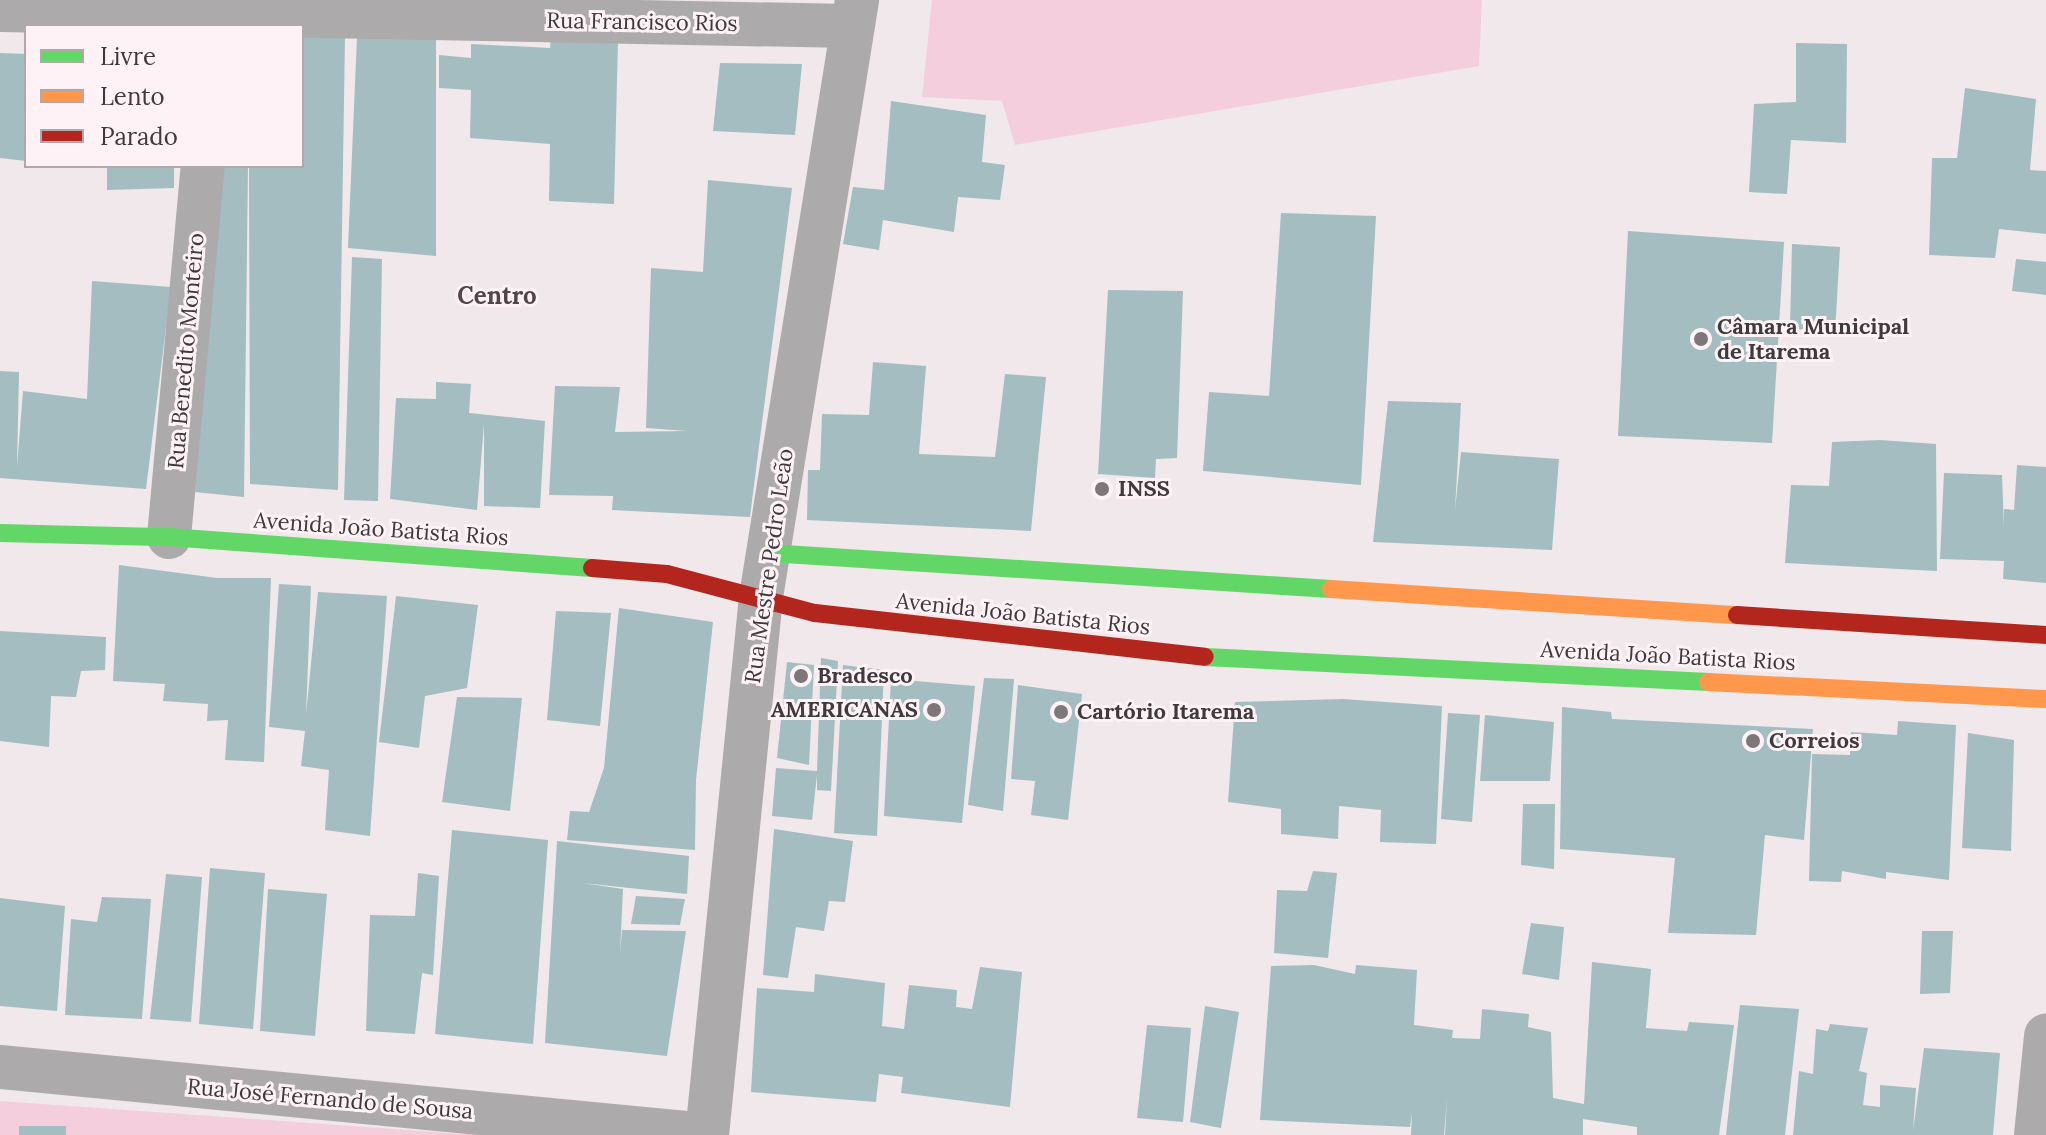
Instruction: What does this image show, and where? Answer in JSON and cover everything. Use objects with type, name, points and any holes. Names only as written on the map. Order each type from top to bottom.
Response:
[{"type":"street","name":"Rua Francisco Rios","points":[[0,10],[854,13]]},
{"type":"street","name":"Rua Mestre Pedro Leão","points":[[707,1135],[761,597],[854,13]]},
{"type":"street","name":"Rua Benedito Monteiro","points":[[169,537],[203,168]]},
{"type":"street","name":"Avenida João Batista Rios","points":[[0,533],[169,537],[667,574],[829,615],[1188,656],[2046,699]]},
{"type":"street","name":"Avenida João Batista Rios","points":[[769,553],[2046,635]]},
{"type":"street","points":[[2036,1135],[2046,1036]]},
{"type":"street","name":"Rua José Fernando de Sousa","points":[[0,1067],[707,1135]]},
{"type":"shaded area","points":[[932,0],[1482,0],[1479,66],[1015,145],[1002,101],[922,97]]},
{"type":"shaded area","points":[[0,1101],[478,1135],[0,1135]]},
{"type":"building","points":[[304,32],[345,35],[338,490],[250,484],[249,168],[304,168]]},
{"type":"building","points":[[357,37],[436,37],[436,256],[348,248]]},
{"type":"building","points":[[551,37],[618,39],[614,204],[549,201],[550,144],[470,138],[471,90],[439,88],[439,55],[471,58],[471,44],[550,48]]},
{"type":"building","points":[[1796,43],[1847,44],[1846,143],[1791,140],[1787,194],[1749,192],[1754,104],[1796,102]]},
{"type":"building","points":[[0,53],[24,54],[24,161],[0,158]]},
{"type":"building","points":[[720,63],[802,64],[795,135],[713,131]]},
{"type":"building","points":[[1965,88],[2036,99],[2030,170],[2046,171],[2046,234],[1999,229],[1995,258],[1929,255],[1932,158],[1957,158]]},
{"type":"building","points":[[891,101],[986,115],[982,162],[1005,165],[1000,200],[958,197],[954,232],[883,220],[879,250],[843,244],[853,187],[884,190]]},
{"type":"building","points":[[107,168],[174,168],[174,188],[107,190]]},
{"type":"building","points":[[222,168],[248,168],[244,497],[195,492]]},
{"type":"building","points":[[708,180],[792,188],[750,517],[612,510],[613,496],[549,495],[555,386],[620,387],[615,432],[687,431],[646,428],[651,268],[703,272]]},
{"type":"building","points":[[1281,213],[1376,216],[1361,485],[1203,471],[1209,392],[1269,396]]},
{"type":"building","name":"Câmara Municipal de Itarema","points":[[1628,231],[1784,242],[1772,443],[1618,436]]},
{"type":"building","points":[[1792,244],[1840,247],[1835,332],[1790,329]]},
{"type":"building","points":[[352,257],[382,259],[378,501],[344,500]]},
{"type":"building","points":[[2016,259],[2046,262],[2046,295],[2012,291]]},
{"type":"building","points":[[92,281],[171,287],[146,489],[0,478],[0,371],[19,372],[17,467],[23,391],[87,399]]},
{"type":"building","points":[[1108,290],[1183,291],[1177,458],[1156,459],[1155,478],[1098,474]]},
{"type":"building","points":[[873,362],[926,366],[919,454],[995,457],[1005,374],[1046,377],[1031,531],[807,520],[808,470],[820,470],[822,414],[869,415]]},
{"type":"building","points":[[436,382],[471,384],[469,413],[545,421],[540,508],[484,506],[484,424],[477,510],[390,499],[396,398],[436,399]]},
{"type":"building","points":[[1388,401],[1461,403],[1455,510],[1461,452],[1559,459],[1552,550],[1373,542]]},
{"type":"building","points":[[1880,440],[1936,444],[1937,571],[1785,563],[1791,485],[1829,486],[1832,442]]},
{"type":"building","points":[[2017,465],[2046,467],[2046,583],[2003,579],[2004,561],[1940,559],[1944,473],[2002,475],[2004,528],[2004,509],[2014,510]]},
{"type":"building","points":[[119,565],[217,578],[271,578],[264,762],[225,760],[228,720],[207,721],[208,704],[163,701],[165,684],[113,681]]},
{"type":"building","points":[[279,584],[311,586],[306,715],[318,592],[387,596],[370,836],[325,830],[329,770],[301,766],[305,731],[269,727]]},
{"type":"building","points":[[396,596],[478,605],[467,688],[425,696],[419,748],[379,742]]},
{"type":"building","points":[[619,608],[713,622],[696,780],[695,850],[567,840],[570,811],[589,812],[604,768]]},
{"type":"building","points":[[556,611],[611,613],[600,726],[547,720]]},
{"type":"building","points":[[0,631],[106,637],[105,670],[81,671],[76,697],[51,696],[49,747],[0,741]]},
{"type":"building","points":[[821,658],[838,661],[831,791],[817,790],[817,775],[812,820],[772,816],[776,768],[817,771]]},
{"type":"building","points":[[787,662],[814,665],[809,765],[777,758]]},
{"type":"building","points":[[843,665],[884,670],[877,836],[834,833]]},
{"type":"building","points":[[984,678],[1014,679],[1003,811],[968,805]]},
{"type":"building","points":[[891,679],[975,686],[962,823],[884,816]]},
{"type":"building","points":[[1018,685],[1082,694],[1068,820],[1031,815],[1035,781],[1011,779]]},
{"type":"building","points":[[457,697],[522,698],[510,811],[442,802]]},
{"type":"building","points":[[1343,699],[1442,706],[1436,844],[1380,842],[1381,810],[1339,806],[1338,839],[1281,834],[1281,809],[1228,802],[1235,702]]},
{"type":"building","points":[[1562,707],[1611,712],[1612,719],[1813,729],[1804,840],[1765,835],[1756,935],[1668,933],[1675,858],[1560,849]]},
{"type":"building","points":[[1448,713],[1480,715],[1472,822],[1441,819]]},
{"type":"building","points":[[1485,715],[1554,722],[1550,781],[1480,781]]},
{"type":"building","points":[[1898,721],[1956,725],[1949,880],[1886,872],[1886,879],[1842,871],[1841,882],[1809,881],[1812,754],[1850,755],[1851,732],[1897,735]]},
{"type":"building","points":[[1968,733],[2014,740],[2011,851],[1962,848]]},
{"type":"building","points":[[1523,804],[1555,804],[1554,869],[1521,865]]},
{"type":"building","points":[[774,829],[853,841],[845,902],[829,901],[824,931],[796,927],[788,978],[763,975]]},
{"type":"building","points":[[452,830],[548,840],[533,1044],[435,1034]]},
{"type":"building","points":[[557,841],[689,856],[687,894],[582,883],[623,889],[620,954],[622,930],[686,931],[667,1056],[545,1043]]},
{"type":"building","points":[[210,868],[265,873],[253,1029],[199,1024]]},
{"type":"building","points":[[1313,871],[1337,873],[1328,958],[1274,953],[1277,890],[1307,891]]},
{"type":"building","points":[[418,873],[439,876],[433,975],[422,973],[415,1034],[366,1031],[370,915],[415,916]]},
{"type":"building","points":[[166,874],[202,877],[191,1022],[150,1019]]},
{"type":"building","points":[[268,889],[327,894],[315,1036],[260,1031]]},
{"type":"building","points":[[636,896],[685,899],[680,925],[631,924]]},
{"type":"building","points":[[102,897],[151,899],[142,1019],[65,1015],[71,919],[97,922]]},
{"type":"building","points":[[0,898],[65,906],[57,1011],[0,1006]]},
{"type":"building","points":[[1531,923],[1564,927],[1559,980],[1522,974]]},
{"type":"building","points":[[1922,931],[1953,931],[1950,993],[1920,994]]},
{"type":"building","points":[[1592,962],[1651,969],[1646,1028],[1687,1031],[1689,1022],[1734,1025],[1719,1135],[1637,1135],[1637,1127],[1583,1119],[1583,1135],[1445,1135],[1447,1098],[1444,1135],[1411,1135],[1412,1113],[1410,1127],[1260,1120],[1271,966],[1314,965],[1355,974],[1356,965],[1417,970],[1414,1025],[1453,1030],[1452,1038],[1480,1039],[1482,1009],[1529,1014],[1528,1027],[1551,1032],[1553,1098],[1584,1104]]},
{"type":"building","points":[[980,967],[1022,972],[1010,1107],[901,1093],[903,1077],[879,1074],[876,1102],[751,1092],[757,988],[814,992],[815,974],[885,983],[882,1026],[904,1029],[909,985],[957,990],[956,1007],[972,1009]]},
{"type":"building","points":[[1740,1005],[1799,1009],[1785,1135],[1726,1135]]},
{"type":"building","points":[[1205,1006],[1239,1012],[1221,1128],[1190,1122]]},
{"type":"building","points":[[1830,1024],[1868,1028],[1859,1071],[1867,1073],[1863,1105],[1880,1107],[1880,1085],[1916,1088],[1913,1131],[1924,1048],[2000,1053],[1993,1135],[1793,1135],[1799,1071],[1813,1074],[1816,1029],[1828,1031]]},
{"type":"building","points":[[1147,1025],[1191,1028],[1183,1122],[1137,1118]]},
{"type":"building","points":[[19,1126],[66,1126],[66,1135],[19,1135]]},
{"type":"traffic: fast","points":[[0,533],[169,537],[592,568]]},
{"type":"traffic: fast","points":[[769,553],[1331,589]]},
{"type":"traffic: fast","points":[[1205,657],[1708,682]]},
{"type":"traffic: slow","points":[[1331,589],[1737,615]]},
{"type":"traffic: slow","points":[[1708,682],[2046,699]]},
{"type":"traffic: jam","points":[[592,568],[667,574],[815,613],[1205,657]]},
{"type":"traffic: jam","points":[[1737,615],[2046,635]]},
{"type":"place","name":"Câmara Municipal de Itarema","points":[[1701,339]]},
{"type":"place","name":"INSS","points":[[1102,489]]},
{"type":"place","name":"Bradesco","points":[[801,676]]},
{"type":"place","name":"AMERICANAS","points":[[934,710]]},
{"type":"place","name":"Cartório Itarema","points":[[1061,712]]},
{"type":"place","name":"Correios","points":[[1753,741]]},
{"type":"district","name":"Centro","points":[[497,296]]}]
